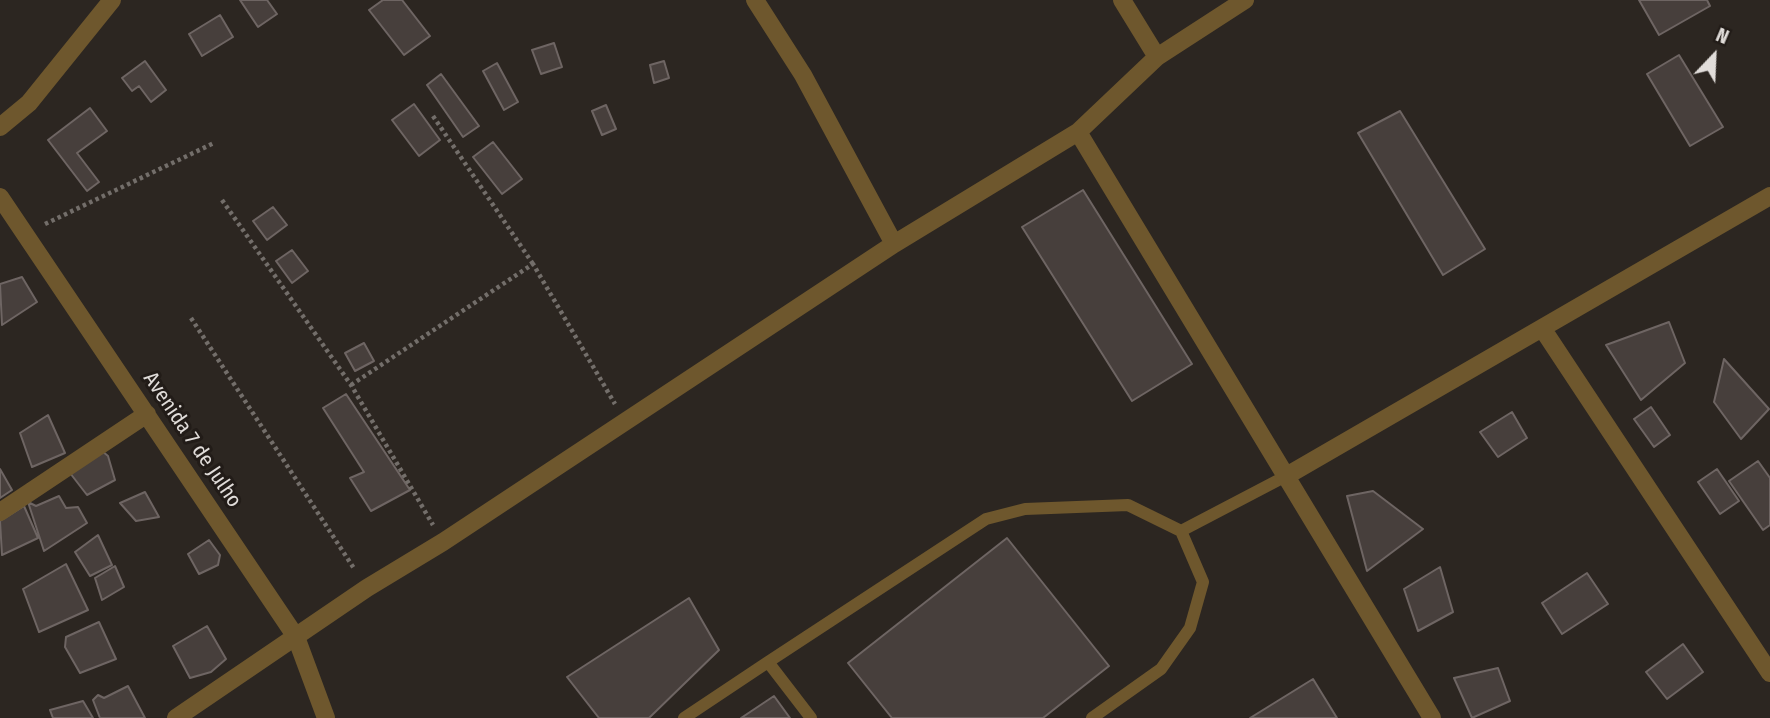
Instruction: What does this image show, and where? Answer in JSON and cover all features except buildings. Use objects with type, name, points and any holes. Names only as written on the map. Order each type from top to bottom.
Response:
[{"type":"street","points":[[0,127],[29,103],[112,0]]},
{"type":"street","points":[[755,0],[803,75],[894,244]]},
{"type":"street","points":[[1122,0],[1157,57]]},
{"type":"street","points":[[176,718],[367,588],[443,542],[894,244],[1078,132],[1157,57],[1245,0]]},
{"type":"street","points":[[1078,132],[1288,475],[1432,718]]},
{"type":"street","points":[[1288,475],[1770,196]]},
{"type":"street","name":"Avenida 7 de Julho","points":[[0,197],[296,637],[326,718]]},
{"type":"street","points":[[1542,328],[1770,673]]},
{"type":"street","points":[[0,512],[147,414]]},
{"type":"lane","points":[[1181,531],[1288,475]]},
{"type":"lane","points":[[684,718],[986,519],[1025,509],[1128,505],[1181,531],[1203,582],[1190,628],[1161,669],[1092,718]]},
{"type":"lane","points":[[768,662],[811,718]]},
{"type":"path","points":[[433,116],[533,264],[626,422]]},
{"type":"path","points":[[24,234],[214,143]]},
{"type":"path","points":[[222,200],[351,385],[443,542]]},
{"type":"path","points":[[351,385],[533,264]]},
{"type":"path","points":[[191,318],[367,588]]}]
